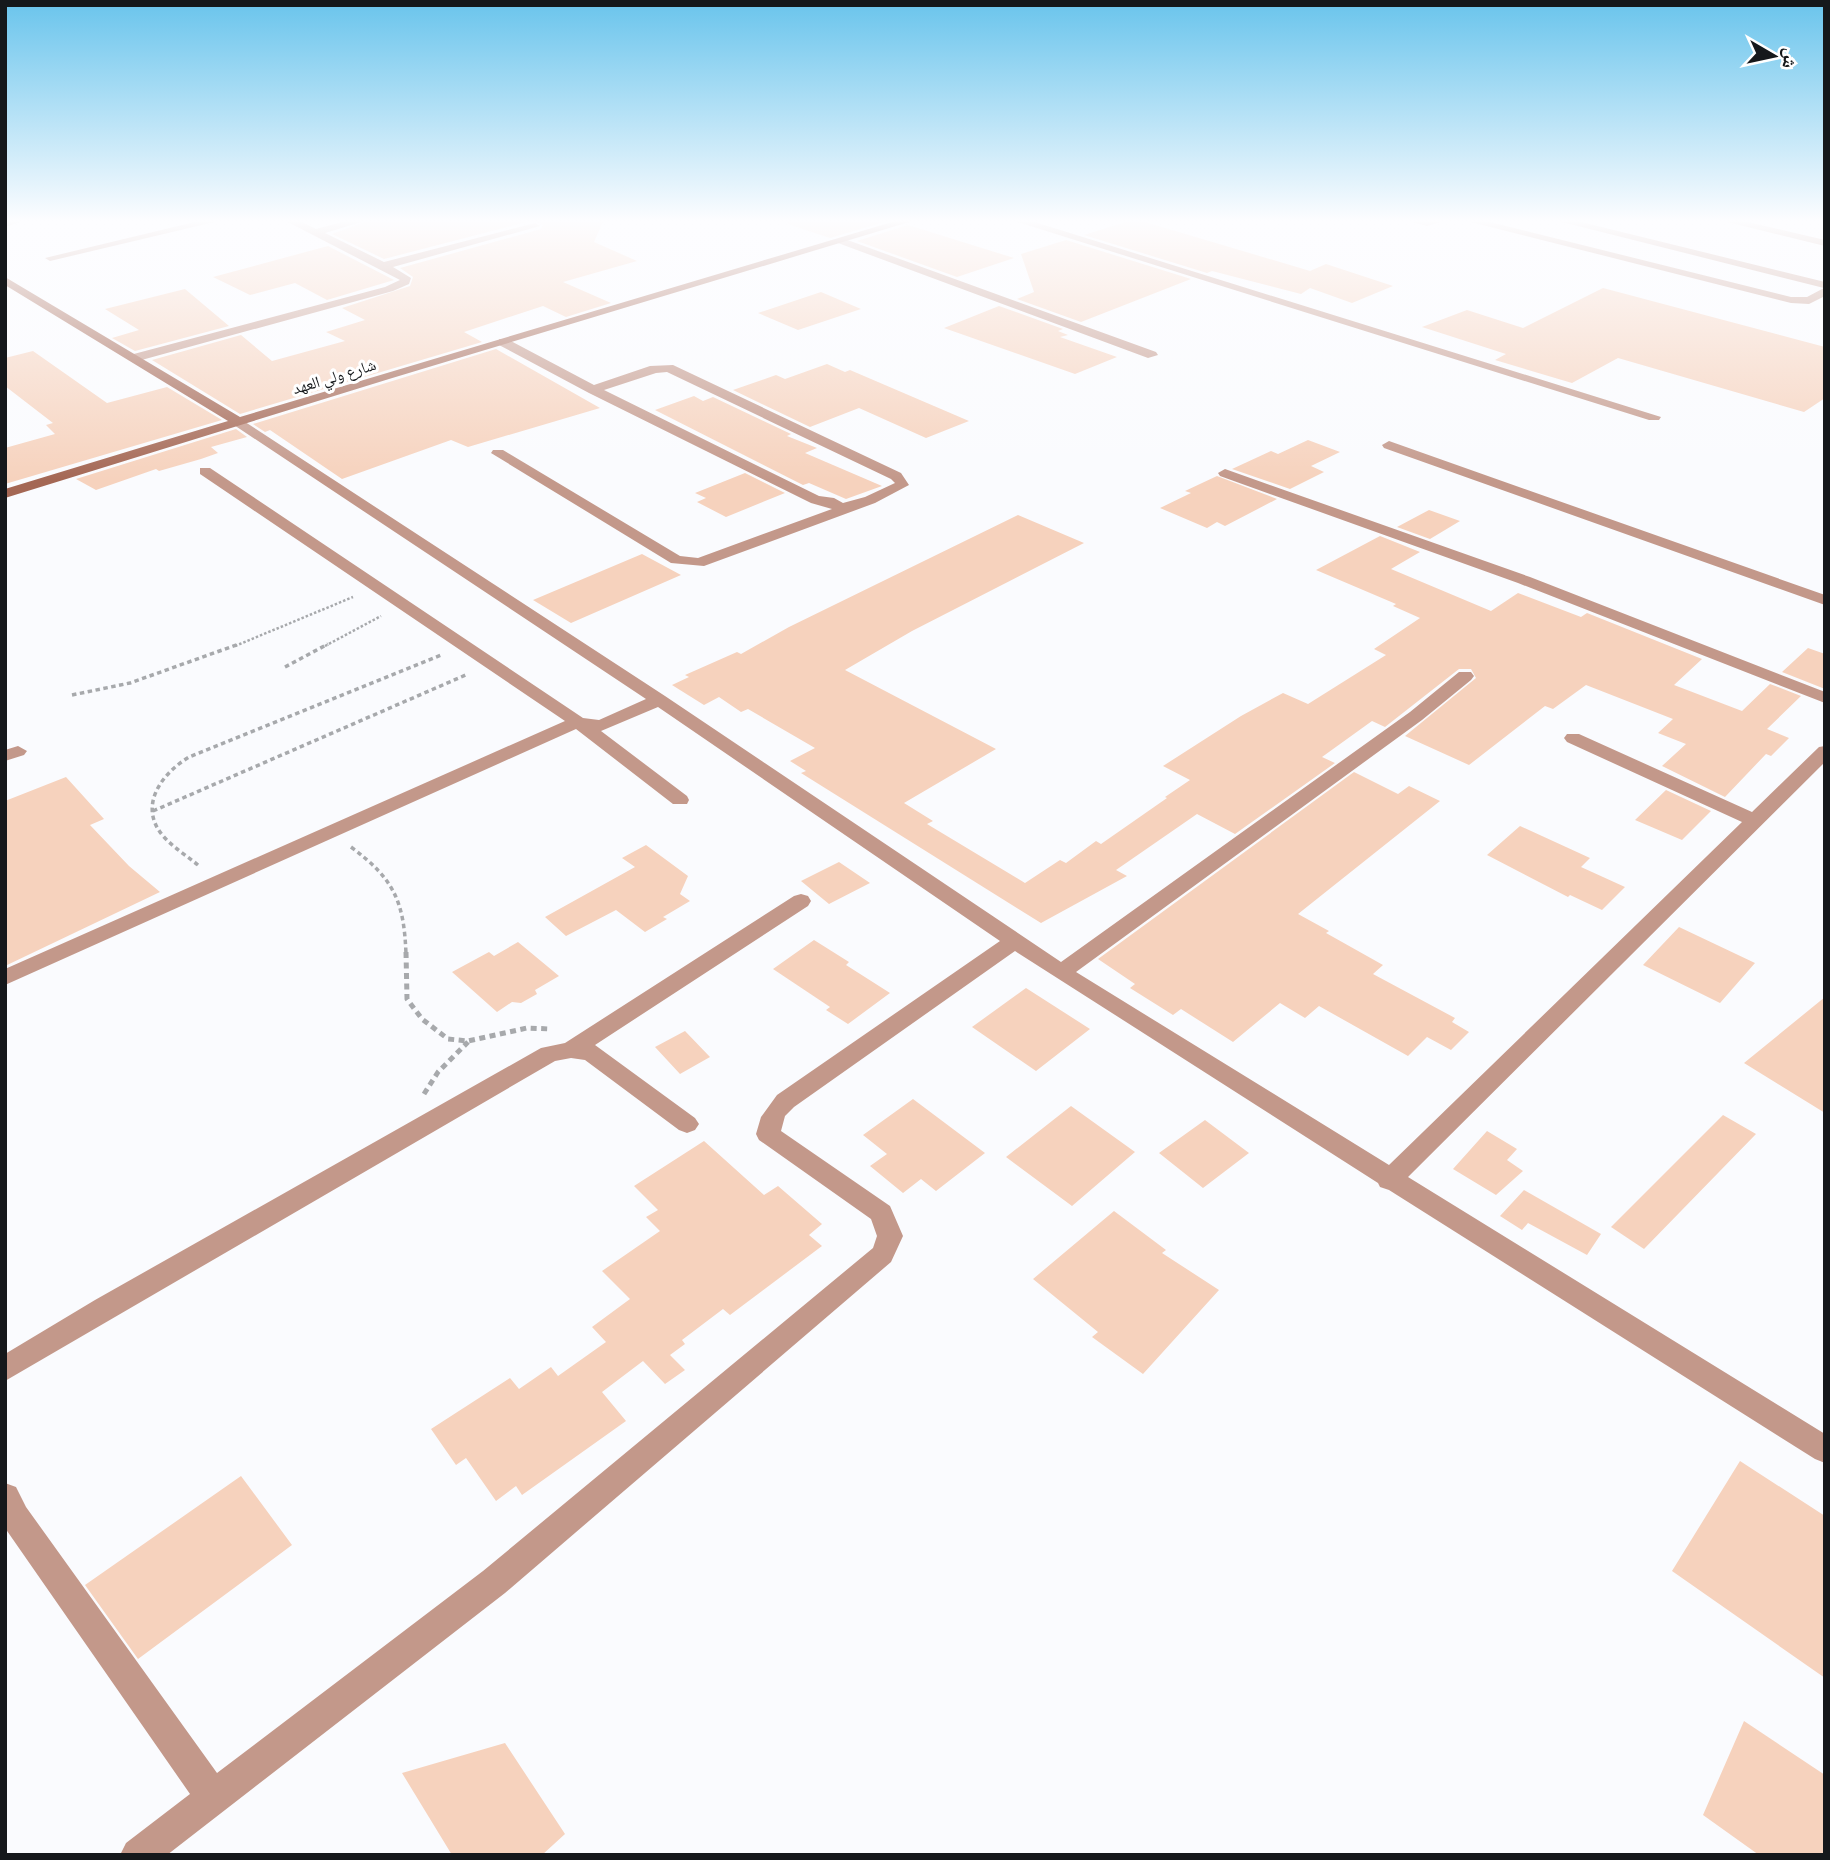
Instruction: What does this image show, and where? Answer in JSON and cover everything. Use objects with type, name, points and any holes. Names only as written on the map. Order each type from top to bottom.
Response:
[{"type":"main road","points":[[47,306],[239,422]]},
{"type":"main road","name":"شارع ولي العهد","points":[[5,494],[626,306]]},
{"type":"street","points":[[134,358],[329,306]]},
{"type":"street","points":[[1017,306],[1152,355]]},
{"type":"street","points":[[1294,306],[1654,417]]},
{"type":"street","points":[[503,342],[593,390],[816,500],[829,501],[841,508],[870,500]]},
{"type":"street","points":[[498,453],[663,553],[688,563],[713,559],[870,500],[902,485],[896,476],[668,368],[654,369],[593,390]]},
{"type":"street","points":[[239,422],[1061,972],[1389,1180],[1825,1450]]},
{"type":"street","points":[[1389,445],[1825,600]]},
{"type":"street","points":[[205,471],[578,722],[680,800]]},
{"type":"street","points":[[1225,473],[1524,580],[1825,698]]},
{"type":"street","points":[[1061,972],[1416,716],[1465,676]]},
{"type":"street","points":[[5,978],[578,722],[601,726],[659,701]]},
{"type":"street","points":[[1573,738],[1754,820]]},
{"type":"street","points":[[1389,1180],[1825,751]]},
{"type":"street","points":[[5,1369],[104,1308],[549,1054],[579,1044],[802,901]]},
{"type":"street","points":[[138,1855],[494,1582],[882,1255],[890,1236],[881,1213],[768,1134],[771,1114],[783,1101],[807,1088],[1015,941]]},
{"type":"street","points":[[579,1044],[687,1124]]},
{"type":"street","points":[[8,1512],[213,1797]]},
{"type":"path","points":[[72,695],[106,691],[288,628],[376,586]]},
{"type":"path","points":[[285,667],[403,605]]},
{"type":"path","points":[[218,882],[162,834],[153,811],[152,798],[167,771],[189,757],[465,646]]},
{"type":"path","points":[[153,811],[492,664]]},
{"type":"path","points":[[331,832],[374,865],[396,891],[405,922],[407,999],[422,1019],[448,1039],[468,1041],[541,1027],[579,1044]]},
{"type":"path","points":[[422,1127],[422,1098],[426,1090],[438,1072],[468,1041]]},
{"type":"building","points":[[118,306],[205,306],[229,326],[135,351],[112,338],[139,330],[105,309]]},
{"type":"building","points":[[349,306],[602,306],[566,317],[543,306],[464,332],[482,342],[240,414],[152,360],[241,335],[272,361],[345,341],[326,332],[365,320],[342,308]]},
{"type":"building","points":[[780,306],[853,306],[861,309],[798,330],[758,313]]},
{"type":"building","points":[[999,306],[1063,329],[1058,331],[1068,335],[1060,337],[1117,357],[1075,374],[944,328]]},
{"type":"building","points":[[1036,306],[1122,306],[1081,322]]},
{"type":"building","points":[[1567,306],[1670,306],[1825,347],[1825,398],[1804,412],[1618,358],[1572,383],[1495,360],[1506,354],[1422,327],[1467,310],[1523,328]]},
{"type":"building","points":[[496,349],[600,408],[468,447],[451,440],[342,479],[270,430],[265,432],[253,424]]},
{"type":"building","points":[[33,351],[107,403],[167,387],[222,420],[5,484],[5,448],[55,434],[46,425],[53,423],[5,386],[5,358]]},
{"type":"building","points":[[827,364],[845,372],[850,370],[969,421],[926,438],[859,408],[810,427],[733,390],[776,375],[785,379]]},
{"type":"building","points":[[694,396],[703,401],[713,397],[791,434],[787,436],[817,448],[805,453],[882,486],[846,499],[809,483],[803,485],[655,410]]},
{"type":"building","points":[[236,429],[247,437],[211,447],[218,453],[201,459],[159,471],[156,469],[96,490],[76,479]]},
{"type":"building","points":[[1308,440],[1340,452],[1311,466],[1324,472],[1290,489],[1232,469],[1271,451],[1278,454]]},
{"type":"building","points":[[745,473],[785,493],[726,517],[697,502],[706,498],[695,493]]},
{"type":"building","points":[[1217,476],[1277,499],[1225,526],[1217,522],[1207,528],[1160,508],[1191,493],[1185,491]]},
{"type":"building","points":[[1429,510],[1460,521],[1430,539],[1397,527]]},
{"type":"building","points":[[1018,515],[1084,543],[912,631],[845,670],[996,749],[904,803],[933,821],[927,824],[1025,883],[1060,860],[1066,863],[1096,841],[1101,844],[1167,798],[1165,797],[1190,780],[1163,766],[1241,716],[1283,693],[1308,704],[1386,655],[1374,649],[1420,618],[1393,606],[1396,604],[1316,570],[1380,536],[1420,552],[1391,569],[1491,611],[1518,593],[1581,617],[1587,613],[1702,659],[1674,685],[1742,711],[1770,684],[1801,696],[1767,729],[1789,738],[1771,756],[1766,754],[1725,797],[1662,766],[1686,744],[1658,733],[1673,719],[1586,685],[1553,709],[1545,706],[1469,765],[1405,736],[1476,678],[1471,669],[1459,669],[1385,727],[1372,721],[1322,757],[1335,763],[1235,834],[1197,814],[1116,870],[1127,876],[1041,923],[801,773],[806,771],[790,761],[815,748],[748,709],[741,712],[719,697],[704,705],[672,685],[689,677],[685,675],[737,652],[741,654],[789,627]]},
{"type":"building","points":[[642,554],[681,575],[571,623],[533,600]]},
{"type":"building","points":[[1808,648],[1825,654],[1825,689],[1782,672]]},
{"type":"building","points":[[1354,772],[1398,794],[1409,786],[1440,801],[1298,914],[1383,965],[1373,974],[1455,1018],[1452,1022],[1469,1032],[1451,1050],[1427,1037],[1408,1056],[1319,1006],[1305,1018],[1280,1003],[1233,1042],[1181,1009],[1173,1015],[1130,988],[1135,984],[1098,959]]},
{"type":"building","points":[[66,777],[104,819],[90,825],[129,866],[160,892],[5,966],[5,801]]},
{"type":"building","points":[[1666,790],[1711,811],[1682,840],[1635,820]]},
{"type":"building","points":[[1520,826],[1590,858],[1581,867],[1625,887],[1602,910],[1570,895],[1568,897],[1487,855]]},
{"type":"building","points":[[646,845],[688,876],[680,894],[690,901],[663,917],[667,919],[645,932],[616,910],[566,936],[545,917],[635,867],[622,858]]},
{"type":"building","points":[[839,862],[870,883],[829,904],[801,881]]},
{"type":"building","points":[[1679,927],[1755,963],[1720,1003],[1643,965]]},
{"type":"building","points":[[814,940],[849,962],[846,965],[890,993],[848,1024],[826,1010],[830,1007],[773,969]]},
{"type":"building","points":[[518,942],[559,976],[535,990],[537,994],[521,1003],[512,1002],[497,1012],[452,972],[489,952],[494,956]]},
{"type":"building","points":[[1026,988],[1090,1029],[1036,1071],[972,1027]]},
{"type":"building","points":[[1825,997],[1825,1113],[1744,1063]]},
{"type":"building","points":[[685,1031],[710,1057],[680,1074],[655,1047]]},
{"type":"building","points":[[913,1099],[985,1153],[936,1191],[921,1179],[903,1193],[870,1166],[887,1154],[863,1135]]},
{"type":"building","points":[[1071,1106],[1135,1152],[1072,1206],[1006,1157]]},
{"type":"building","points":[[1723,1115],[1756,1134],[1644,1249],[1611,1227]]},
{"type":"building","points":[[1205,1120],[1249,1153],[1203,1188],[1159,1153]]},
{"type":"building","points":[[1487,1131],[1517,1149],[1507,1160],[1523,1171],[1496,1195],[1453,1169]]},
{"type":"building","points":[[704,1141],[764,1195],[778,1186],[822,1224],[809,1235],[822,1246],[730,1315],[723,1309],[682,1340],[685,1344],[670,1355],[685,1370],[665,1384],[643,1361],[602,1392],[626,1421],[522,1495],[516,1486],[496,1501],[466,1458],[456,1465],[431,1429],[510,1378],[519,1389],[551,1367],[558,1376],[606,1342],[592,1327],[630,1299],[602,1271],[660,1231],[646,1217],[658,1210],[634,1186]]},
{"type":"building","points":[[1524,1190],[1601,1234],[1587,1255],[1528,1223],[1522,1230],[1500,1216]]},
{"type":"building","points":[[1114,1211],[1166,1250],[1162,1253],[1219,1290],[1143,1374],[1092,1337],[1098,1332],[1033,1279]]},
{"type":"building","points":[[1740,1461],[1825,1516],[1825,1678],[1672,1571]]},
{"type":"building","points":[[241,1476],[292,1545],[138,1659],[85,1585]]},
{"type":"building","points":[[1744,1721],[1825,1775],[1825,1855],[1759,1855],[1703,1815]]},
{"type":"building","points":[[505,1743],[565,1834],[542,1855],[452,1855],[402,1773]]}]
